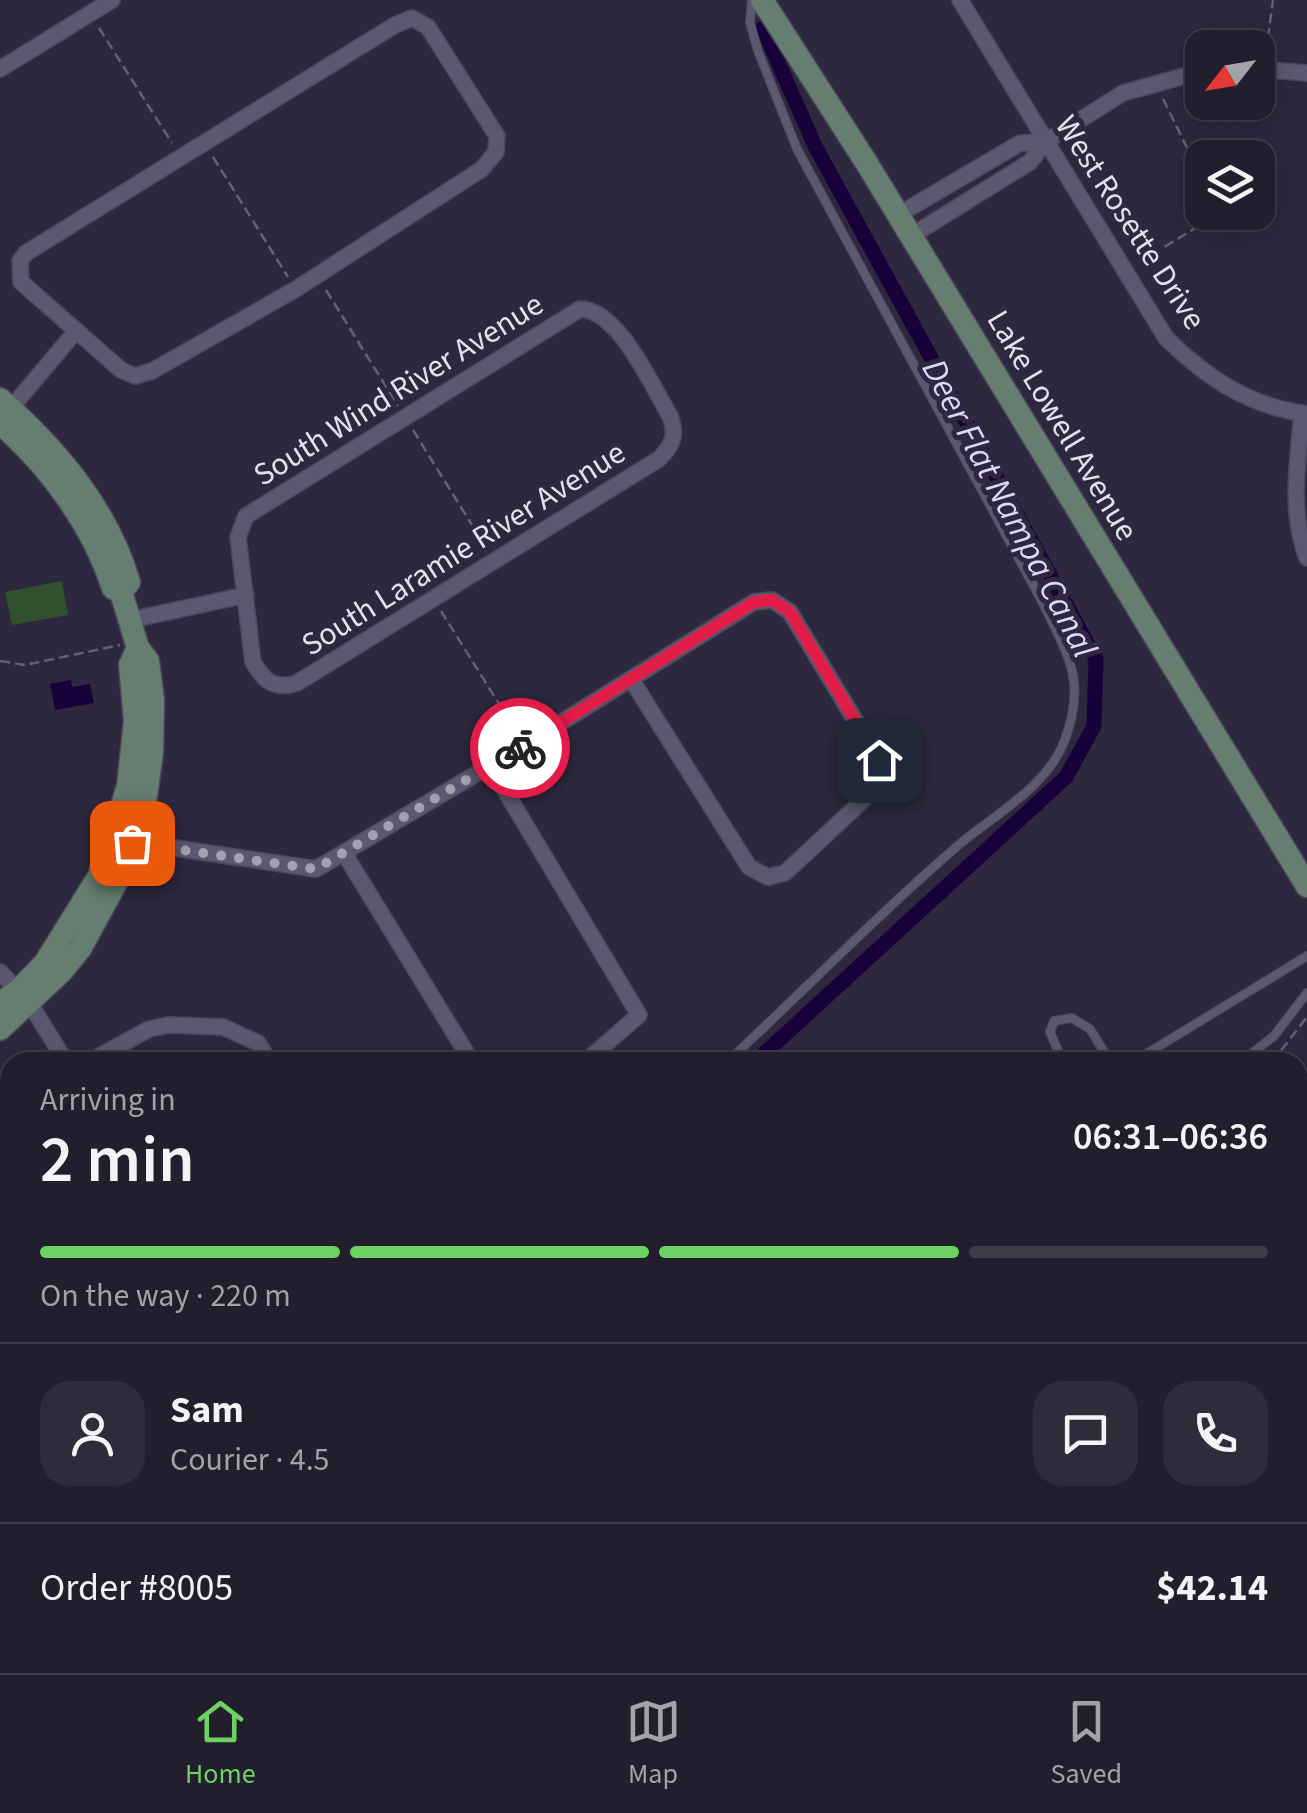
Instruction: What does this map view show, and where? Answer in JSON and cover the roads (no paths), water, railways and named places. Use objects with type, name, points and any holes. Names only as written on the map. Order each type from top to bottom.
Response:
[{"type":"street","points":[[0,69],[112,0]]},
{"type":"street","name":"Lake Lowell Avenue","points":[[762,0],[898,214],[1307,886]]},
{"type":"street","name":"West Rosette Drive","points":[[960,0],[1166,338],[1199,370],[1229,389],[1259,403],[1305,414]]},
{"type":"street","points":[[412,18],[428,27],[496,136],[496,152],[482,169],[296,289],[152,371],[135,376],[120,370],[76,332],[28,290],[18,272],[26,253],[395,25],[412,18]]},
{"type":"street","points":[[1275,70],[1307,73]]},
{"type":"street","points":[[910,236],[1030,162],[1045,142],[1123,93],[1185,75]]},
{"type":"street","points":[[898,214],[1020,143],[1045,142]]},
{"type":"street","name":"South Wind River Avenue","points":[[246,595],[238,537],[246,516],[568,314],[592,309],[614,325],[670,416],[674,439]]},
{"type":"street","points":[[0,1029],[16,999],[80,949],[107,903],[122,840],[146,796],[152,752],[153,700],[148,661],[134,637],[121,592],[113,588],[77,513],[3,413],[76,332]]},
{"type":"street","points":[[1305,414],[1295,489],[1300,541],[1307,558]]},
{"type":"street","name":"South Laramie River Avenue","points":[[246,595],[253,662],[261,676],[272,685],[297,683],[659,460],[674,439]]},
{"type":"street","points":[[134,637],[246,595]]},
{"type":"street","points":[[122,840],[316,869],[491,767],[525,745],[754,602],[772,600],[790,612],[879,760],[882,774],[876,788],[786,873],[768,877],[749,867],[631,679]]},
{"type":"street","points":[[491,767],[638,1015],[596,1052]]},
{"type":"street","points":[[344,852],[466,1052]]},
{"type":"street","points":[[0,972],[58,1052]]},
{"type":"street","points":[[107,1052],[149,1028],[169,1025],[223,1027],[258,1043],[264,1052]]},
{"type":"lane","points":[[738,1052],[1048,768],[1063,746],[1074,709],[1074,668],[1044,605],[796,149],[773,95],[750,23],[752,0]]},
{"type":"lane","points":[[1149,1052],[1307,956]]},
{"type":"lane","points":[[1253,1052],[1274,1036],[1307,993]]},
{"type":"lane","points":[[1059,1052],[1050,1032],[1054,1021],[1072,1018],[1090,1029],[1104,1052]]},
{"type":"waterway","name":"Deer Flat Nampa Canal","points":[[763,28],[815,146],[1096,659],[1094,726],[1066,777],[766,1052]]}]
